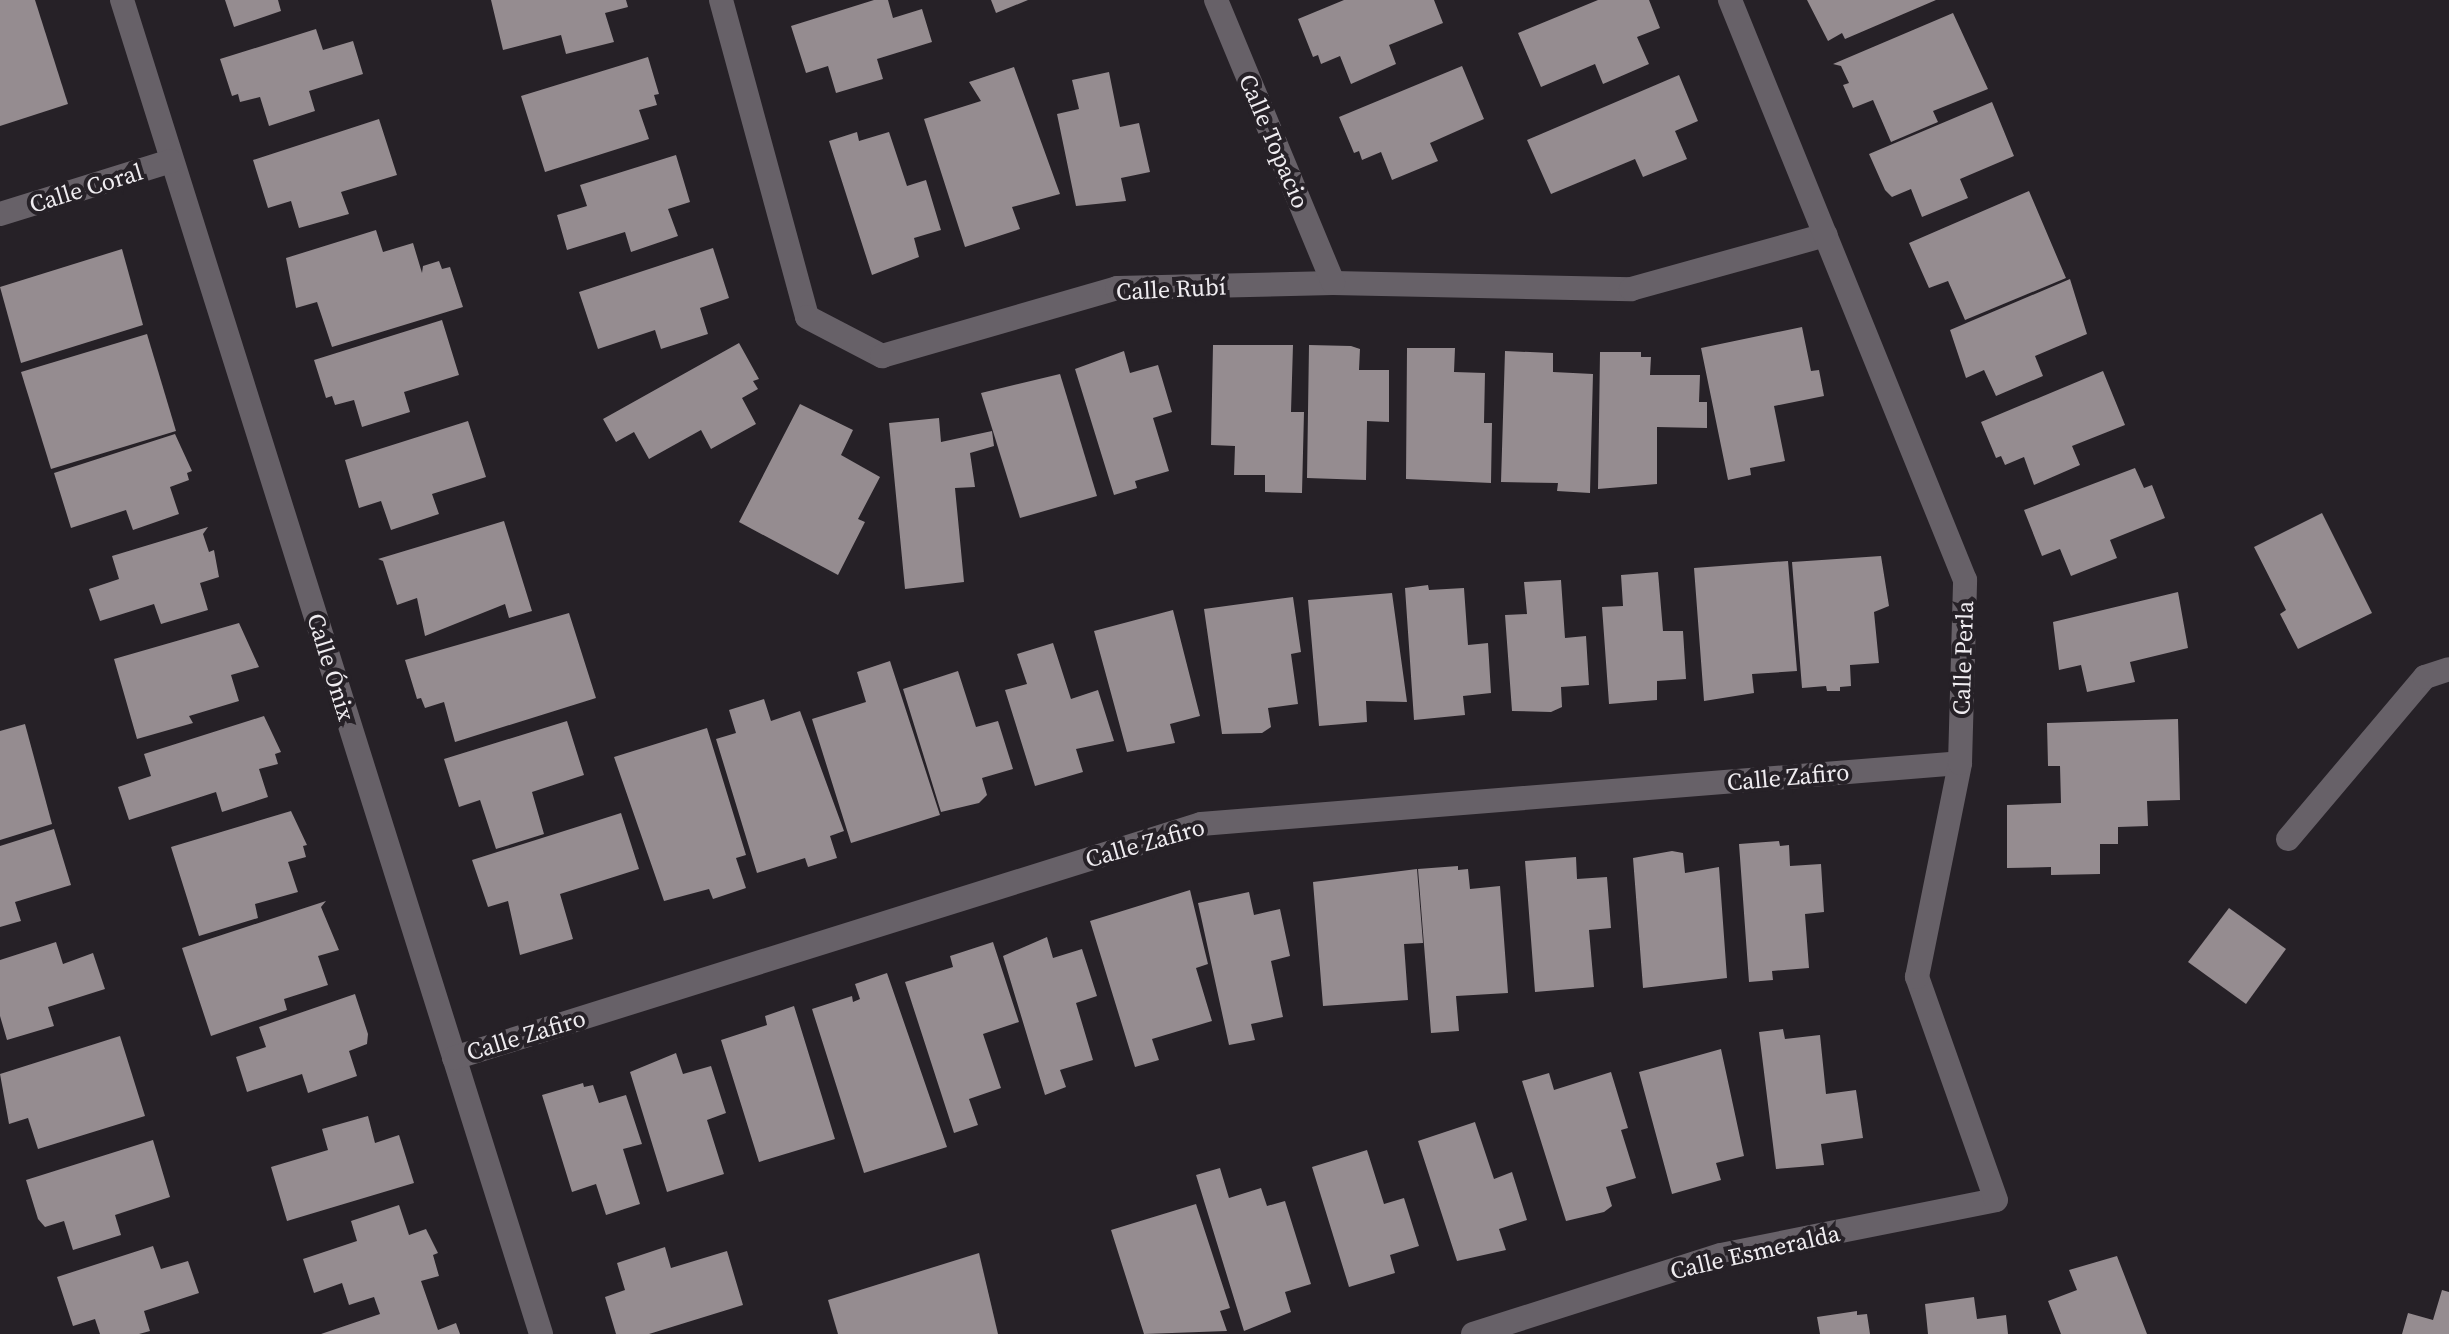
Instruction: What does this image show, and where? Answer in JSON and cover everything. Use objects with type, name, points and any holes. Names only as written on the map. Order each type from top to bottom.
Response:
[{"type":"street","name":"Calle Ónix","points":[[122,0],[541,1334]]},
{"type":"street","name":"Calle Rubí","points":[[721,0],[807,317],[882,356],[1117,288],[1333,283],[1631,289],[1826,235]]},
{"type":"street","name":"Calle Topacio","points":[[1216,0],[1333,283]]},
{"type":"street","name":"Calle Perla","points":[[1730,0],[1965,580],[1960,763],[1917,977],[1996,1200]]},
{"type":"street","name":"Calle Coral","points":[[0,214],[171,161]]},
{"type":"street","points":[[2288,839],[2425,677],[2449,669]]},
{"type":"street","name":"Calle Zafiro","points":[[454,1058],[1201,824],[1960,763]]},
{"type":"street","name":"Calle Esmeralda","points":[[1473,1334],[1721,1255],[1996,1200]]},
{"type":"building","points":[[0,0],[35,0],[68,104],[0,126]]},
{"type":"building","points":[[225,0],[278,0],[281,11],[234,27]]},
{"type":"building","points":[[491,0],[626,0],[628,7],[605,13],[614,42],[566,54],[561,35],[503,50]]},
{"type":"building","points":[[874,0],[888,0],[893,18],[922,9],[932,42],[877,59],[883,79],[836,93],[828,66],[806,73],[791,26]]},
{"type":"building","points":[[991,0],[1028,0],[996,13]]},
{"type":"building","points":[[1344,0],[1434,0],[1443,23],[1389,45],[1396,64],[1351,84],[1340,56],[1321,64],[1318,55],[1313,57],[1298,19]]},
{"type":"building","points":[[1598,0],[1649,0],[1660,28],[1637,37],[1649,64],[1603,84],[1595,64],[1541,87],[1518,33]]},
{"type":"building","points":[[1807,0],[1936,0],[1845,39],[1842,33],[1828,41]]},
{"type":"building","points":[[1953,13],[1988,89],[1933,111],[1938,122],[1891,142],[1873,100],[1853,108],[1843,85],[1849,83],[1841,66],[1833,64]]},
{"type":"building","points":[[316,29],[323,50],[353,41],[363,74],[309,91],[315,111],[269,126],[260,97],[240,102],[238,94],[232,96],[220,59]]},
{"type":"building","points":[[648,57],[659,94],[654,95],[657,105],[639,110],[649,139],[545,172],[521,96]]},
{"type":"building","points":[[1462,66],[1484,119],[1430,143],[1438,161],[1392,180],[1381,152],[1362,160],[1359,151],[1354,153],[1339,117]]},
{"type":"building","points":[[1014,67],[1060,194],[1012,207],[1020,229],[965,247],[924,119],[981,101],[969,82]]},
{"type":"building","points":[[1109,72],[1120,127],[1139,123],[1150,172],[1121,178],[1126,201],[1076,206],[1057,114],[1079,109],[1072,80]]},
{"type":"building","points":[[1679,75],[1698,121],[1675,131],[1687,159],[1643,177],[1635,159],[1551,194],[1527,140]]},
{"type":"building","points":[[1992,102],[2014,156],[1960,179],[1968,198],[1922,217],[1911,189],[1892,197],[1885,190],[1869,154]]},
{"type":"building","points":[[379,119],[397,175],[341,192],[349,214],[299,228],[291,201],[268,208],[253,160]]},
{"type":"building","points":[[857,132],[859,141],[889,132],[907,186],[926,180],[941,230],[914,238],[919,257],[872,275],[829,141]]},
{"type":"building","points":[[676,155],[690,202],[668,209],[678,236],[631,252],[625,232],[567,250],[557,215],[587,206],[580,185]]},
{"type":"building","points":[[2029,191],[2066,278],[1965,320],[1948,281],[1929,288],[1909,243]]},
{"type":"building","points":[[376,230],[383,252],[413,243],[422,273],[423,266],[439,261],[442,269],[450,267],[463,307],[332,347],[317,302],[296,308],[286,258]]},
{"type":"building","points":[[713,248],[729,298],[700,308],[708,334],[661,349],[655,330],[598,349],[579,292]]},
{"type":"building","points":[[122,249],[143,325],[21,363],[0,287]]},
{"type":"building","points":[[2070,279],[2087,334],[2035,356],[2043,376],[1996,396],[1984,370],[1966,378],[1950,330]]},
{"type":"building","points":[[442,320],[459,375],[404,392],[410,412],[362,427],[354,400],[335,405],[332,396],[326,398],[314,360]]},
{"type":"building","points":[[1802,327],[1811,371],[1819,370],[1824,396],[1774,406],[1785,461],[1750,468],[1751,475],[1728,480],[1701,348]]},
{"type":"building","points":[[147,334],[176,431],[51,469],[21,372]]},
{"type":"building","points":[[739,343],[759,379],[753,381],[758,389],[742,398],[756,424],[711,449],[701,430],[649,459],[634,432],[616,442],[603,419]]},
{"type":"building","points":[[1213,345],[1293,345],[1291,412],[1304,412],[1302,493],[1265,492],[1265,475],[1234,475],[1235,446],[1211,445]]},
{"type":"building","points":[[1309,345],[1351,346],[1360,349],[1359,370],[1389,370],[1389,422],[1367,421],[1366,480],[1307,478]]},
{"type":"building","points":[[1407,348],[1455,348],[1454,372],[1485,373],[1484,423],[1492,423],[1491,483],[1406,479]]},
{"type":"building","points":[[1124,351],[1130,373],[1158,365],[1172,412],[1153,418],[1169,471],[1135,481],[1137,488],[1114,495],[1075,369]]},
{"type":"building","points":[[1505,351],[1553,353],[1553,372],[1593,374],[1590,493],[1557,491],[1558,483],[1501,482]]},
{"type":"building","points":[[1600,352],[1641,352],[1641,357],[1651,357],[1650,375],[1700,375],[1699,402],[1707,402],[1707,428],[1657,427],[1657,484],[1598,489]]},
{"type":"building","points":[[2103,371],[2125,425],[2072,446],[2080,465],[2034,485],[2024,457],[2005,465],[2001,456],[1996,458],[1981,422]]},
{"type":"building","points":[[1060,374],[1097,496],[1020,518],[981,393]]},
{"type":"building","points":[[800,404],[853,430],[841,455],[880,477],[858,519],[865,522],[838,575],[739,522]]},
{"type":"building","points":[[939,418],[941,442],[992,431],[994,446],[970,453],[975,487],[955,488],[964,582],[905,589],[889,423]]},
{"type":"building","points":[[468,421],[486,477],[432,494],[439,514],[391,530],[381,501],[359,508],[345,460]]},
{"type":"building","points":[[175,434],[192,471],[187,473],[189,480],[170,487],[179,514],[133,530],[126,510],[71,528],[54,473]]},
{"type":"building","points":[[2135,468],[2144,488],[2152,485],[2165,518],[2110,540],[2117,558],[2071,576],[2060,549],[2042,556],[2024,510]]},
{"type":"building","points":[[2322,513],[2372,613],[2298,649],[2280,614],[2286,610],[2254,547]]},
{"type":"building","points":[[504,521],[532,611],[509,618],[505,604],[425,636],[417,598],[397,605],[383,561],[378,559]]},
{"type":"building","points":[[208,527],[203,534],[209,552],[214,550],[219,577],[200,583],[208,610],[161,624],[154,604],[100,621],[89,589],[119,579],[112,556]]},
{"type":"building","points":[[1881,556],[1889,606],[1874,612],[1879,663],[1850,665],[1851,686],[1840,687],[1840,691],[1827,691],[1826,686],[1802,688],[1792,562]]},
{"type":"building","points":[[1788,561],[1797,671],[1752,674],[1754,693],[1704,701],[1694,568]]},
{"type":"building","points":[[1658,572],[1663,631],[1683,631],[1686,679],[1657,681],[1657,700],[1609,704],[1602,607],[1623,606],[1621,575]]},
{"type":"building","points":[[1561,580],[1565,638],[1586,636],[1589,685],[1561,687],[1562,707],[1551,712],[1512,711],[1505,615],[1527,614],[1524,582]]},
{"type":"building","points":[[1428,585],[1429,590],[1464,588],[1468,645],[1488,643],[1491,693],[1463,696],[1465,715],[1414,720],[1405,588]]},
{"type":"building","points":[[2178,592],[2188,648],[2130,662],[2135,682],[2087,692],[2081,665],[2059,670],[2053,622]]},
{"type":"building","points":[[1392,593],[1407,702],[1366,701],[1367,722],[1319,726],[1308,600]]},
{"type":"building","points":[[1293,597],[1301,652],[1291,654],[1298,704],[1268,708],[1271,727],[1262,733],[1222,734],[1204,609]]},
{"type":"building","points":[[1173,610],[1200,716],[1170,724],[1175,743],[1127,752],[1094,631]]},
{"type":"building","points":[[569,613],[596,698],[455,742],[444,702],[425,708],[421,698],[417,699],[405,660]]},
{"type":"building","points":[[239,623],[259,667],[231,675],[239,701],[189,716],[193,723],[137,739],[114,659]]},
{"type":"building","points":[[1053,643],[1071,699],[1098,690],[1114,741],[1076,749],[1083,772],[1035,786],[1005,690],[1027,684],[1017,654]]},
{"type":"building","points":[[890,661],[940,815],[851,843],[812,719],[866,702],[857,672]]},
{"type":"building","points":[[958,671],[976,727],[998,721],[1013,769],[982,778],[987,795],[979,803],[941,812],[903,689]]},
{"type":"building","points":[[764,699],[771,721],[800,711],[844,831],[830,836],[837,858],[808,867],[805,858],[757,873],[716,739],[736,733],[729,710]]},
{"type":"building","points":[[264,716],[281,752],[275,754],[278,764],[259,769],[268,797],[222,812],[216,792],[129,820],[118,787],[151,776],[144,754]]},
{"type":"building","points":[[2178,719],[2180,800],[2147,801],[2148,826],[2118,827],[2118,844],[2100,844],[2100,874],[2051,875],[2051,867],[2007,868],[2007,805],[2061,803],[2060,766],[2048,766],[2047,723]]},
{"type":"building","points":[[567,721],[584,775],[532,792],[544,834],[496,849],[480,800],[459,807],[444,759]]},
{"type":"building","points":[[25,724],[52,824],[0,840],[0,731]]},
{"type":"building","points":[[707,728],[746,855],[736,858],[746,888],[713,899],[709,889],[664,901],[614,757]]},
{"type":"building","points":[[291,811],[307,845],[303,846],[306,857],[288,862],[298,892],[255,904],[258,918],[199,936],[171,847]]},
{"type":"building","points":[[621,813],[639,869],[560,894],[573,939],[520,955],[508,901],[488,907],[472,860]]},
{"type":"building","points":[[54,829],[71,885],[15,902],[21,921],[0,927],[0,846]]},
{"type":"building","points":[[1779,841],[1780,846],[1789,845],[1790,866],[1821,864],[1824,912],[1805,914],[1809,968],[1772,971],[1773,980],[1749,982],[1739,844]]},
{"type":"building","points":[[1672,851],[1683,853],[1685,873],[1719,867],[1727,978],[1643,988],[1633,858]]},
{"type":"building","points":[[1576,857],[1577,879],[1607,877],[1611,928],[1589,930],[1594,987],[1535,992],[1525,861]]},
{"type":"building","points":[[1458,866],[1458,870],[1468,869],[1470,889],[1500,886],[1508,993],[1456,996],[1459,1031],[1431,1033],[1418,869]]},
{"type":"building","points":[[1417,869],[1423,943],[1404,944],[1408,1000],[1323,1006],[1313,882]]},
{"type":"building","points":[[1190,890],[1208,964],[1196,968],[1212,1021],[1152,1039],[1159,1060],[1135,1067],[1090,921]]},
{"type":"building","points":[[1249,892],[1254,915],[1280,909],[1290,956],[1271,961],[1283,1017],[1251,1024],[1255,1040],[1229,1045],[1198,903]]},
{"type":"building","points":[[326,901],[321,907],[339,950],[318,956],[328,985],[284,999],[287,1010],[211,1036],[182,948]]},
{"type":"building","points":[[2229,908],[2286,949],[2246,1004],[2188,962]]},
{"type":"building","points":[[1047,937],[1053,958],[1082,949],[1097,996],[1076,1003],[1093,1060],[1060,1070],[1066,1087],[1045,1095],[1003,956]]},
{"type":"building","points":[[56,942],[63,964],[93,953],[105,989],[48,1007],[54,1026],[7,1040],[0,1016],[0,960]]},
{"type":"building","points":[[993,942],[1019,1022],[983,1034],[1001,1088],[969,1099],[978,1125],[954,1133],[905,982],[953,967],[950,956]]},
{"type":"building","points":[[887,973],[947,1147],[864,1173],[812,1009],[852,996],[853,1002],[860,999],[855,984]]},
{"type":"building","points":[[355,994],[368,1034],[367,1044],[349,1051],[357,1076],[308,1093],[302,1074],[247,1092],[236,1057],[266,1047],[259,1027]]},
{"type":"building","points":[[794,1006],[835,1139],[759,1162],[721,1040],[767,1025],[765,1016]]},
{"type":"building","points":[[1783,1029],[1785,1039],[1820,1035],[1826,1094],[1856,1090],[1863,1138],[1821,1144],[1824,1165],[1776,1169],[1759,1032]]},
{"type":"building","points":[[120,1036],[145,1116],[38,1149],[28,1118],[9,1124],[0,1074]]},
{"type":"building","points":[[1721,1049],[1744,1156],[1716,1163],[1721,1180],[1672,1194],[1639,1072]]},
{"type":"building","points":[[676,1053],[683,1074],[711,1066],[726,1113],[707,1120],[724,1174],[667,1192],[630,1072]]},
{"type":"building","points":[[1611,1072],[1628,1128],[1621,1130],[1636,1178],[1606,1187],[1612,1206],[1604,1212],[1566,1221],[1522,1081],[1549,1073],[1554,1090]]},
{"type":"building","points":[[583,1083],[584,1087],[593,1085],[599,1103],[626,1095],[642,1144],[623,1149],[640,1204],[606,1215],[596,1184],[572,1192],[542,1095]]},
{"type":"building","points":[[368,1116],[375,1143],[399,1135],[414,1183],[287,1221],[271,1167],[328,1150],[322,1129]]},
{"type":"building","points":[[1475,1122],[1494,1179],[1512,1172],[1527,1220],[1499,1229],[1506,1250],[1457,1261],[1418,1141]]},
{"type":"building","points":[[153,1140],[170,1197],[115,1215],[121,1235],[73,1250],[64,1221],[45,1227],[38,1219],[26,1180]]},
{"type":"building","points":[[1367,1150],[1384,1204],[1404,1198],[1419,1246],[1390,1255],[1395,1273],[1349,1287],[1312,1167]]},
{"type":"building","points":[[1220,1168],[1229,1198],[1261,1188],[1267,1206],[1285,1201],[1311,1284],[1285,1292],[1291,1312],[1244,1331],[1196,1175]]},
{"type":"building","points":[[1196,1204],[1230,1308],[1220,1311],[1227,1331],[1144,1334],[1111,1230]]},
{"type":"building","points":[[399,1205],[409,1235],[426,1229],[438,1253],[433,1255],[439,1276],[421,1281],[438,1330],[456,1323],[460,1334],[321,1334],[380,1314],[374,1297],[349,1305],[342,1283],[314,1293],[303,1259],[357,1241],[351,1221]]},
{"type":"building","points":[[153,1246],[161,1269],[188,1261],[199,1293],[144,1311],[150,1331],[139,1334],[100,1334],[95,1319],[73,1326],[57,1277]]},
{"type":"building","points":[[665,1247],[671,1268],[727,1251],[743,1305],[649,1334],[616,1334],[605,1297],[625,1290],[617,1263]]},
{"type":"building","points":[[979,1253],[998,1334],[838,1334],[828,1300]]},
{"type":"building","points":[[2117,1256],[2147,1334],[2061,1334],[2048,1301],[2077,1290],[2069,1270]]},
{"type":"building","points":[[2442,1290],[2449,1292],[2449,1334],[2402,1334],[2408,1313],[2433,1320]]},
{"type":"building","points":[[1974,1297],[1977,1319],[2006,1315],[2008,1334],[1928,1334],[1925,1304]]},
{"type":"building","points":[[1857,1311],[1857,1315],[1867,1314],[1870,1334],[1820,1334],[1817,1317]]}]
